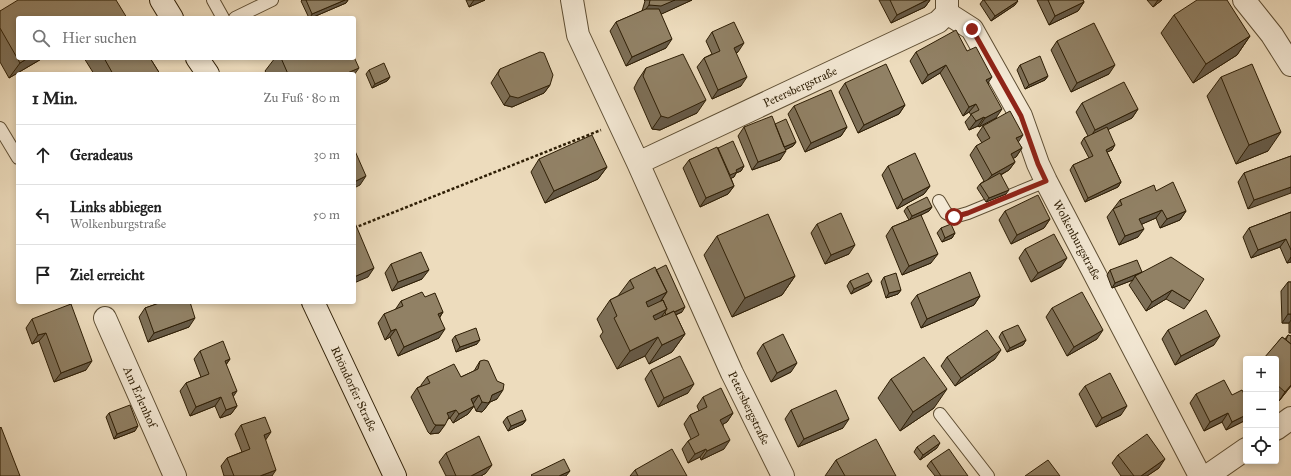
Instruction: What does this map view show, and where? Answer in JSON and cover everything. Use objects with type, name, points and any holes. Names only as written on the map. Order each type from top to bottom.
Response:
[{"type":"street","points":[[161,0],[171,16]]},
{"type":"street","name":"Petersbergstraße","points":[[572,0],[578,35],[620,123],[732,373],[784,476]]},
{"type":"street","points":[[1244,0],[1272,35],[1291,65]]},
{"type":"street","name":"Petersbergstraße","points":[[638,163],[938,22],[947,6]]},
{"type":"street","name":"Wolkenburgstraße","points":[[947,6],[972,29],[1021,116],[1038,164],[1046,181],[1200,476]]},
{"type":"street","points":[[198,60],[207,72]]},
{"type":"street","name":"Rhöndorfer Straße","points":[[314,304],[395,476]]},
{"type":"street","name":"Am Erlenhof","points":[[105,318],[175,476]]},
{"type":"street","points":[[1277,428],[1291,418]]},
{"type":"street","points":[[1207,476],[1243,451]]},
{"type":"lane","points":[[213,0],[222,16]]},
{"type":"lane","points":[[239,16],[272,0]]},
{"type":"lane","points":[[0,128],[16,155]]},
{"type":"lane","points":[[939,201],[946,213],[954,217],[968,213],[1046,181]]},
{"type":"lane","points":[[940,414],[988,476]]},
{"type":"path","points":[[356,227],[620,123]]},
{"type":"building","points":[[18,0],[116,0],[126,16],[16,16],[16,56],[0,28],[0,11]]},
{"type":"building","points":[[306,0],[345,0],[312,14]]},
{"type":"building","points":[[650,0],[675,0],[661,6],[649,5]]},
{"type":"building","points":[[890,0],[927,0],[897,15]]},
{"type":"building","points":[[984,0],[1017,0],[1018,1],[995,16]]},
{"type":"building","points":[[1048,0],[1083,0],[1084,2],[1055,16]]},
{"type":"building","points":[[1197,0],[1227,0],[1250,36],[1206,64],[1174,15]]},
{"type":"building","points":[[646,9],[659,9],[672,39],[632,57],[616,22]]},
{"type":"building","points":[[734,22],[744,43],[734,48],[747,77],[718,90],[704,58],[720,51],[712,32]]},
{"type":"building","points":[[1094,23],[1115,65],[1077,83],[1057,41]]},
{"type":"building","points":[[956,30],[967,51],[976,47],[992,77],[986,80],[1002,109],[976,121],[971,114],[979,110],[976,104],[969,107],[946,65],[928,75],[916,52]]},
{"type":"building","points":[[540,52],[544,53],[553,75],[550,85],[518,98],[510,96],[498,74],[500,69]]},
{"type":"building","points":[[683,54],[706,100],[668,118],[661,116],[643,76],[646,68]]},
{"type":"building","points":[[1040,56],[1048,76],[1029,85],[1020,65]]},
{"type":"building","points":[[105,60],[151,60],[159,72],[112,72]]},
{"type":"building","points":[[282,60],[355,60],[359,68],[350,72],[287,72]]},
{"type":"building","points":[[384,63],[390,77],[375,84],[369,70]]},
{"type":"building","points":[[886,64],[905,105],[864,125],[845,83]]},
{"type":"building","points":[[1252,64],[1281,132],[1249,145],[1221,77]]},
{"type":"building","points":[[1124,82],[1138,109],[1095,130],[1082,103]]},
{"type":"building","points":[[831,90],[847,127],[811,143],[794,106]]},
{"type":"building","points":[[1010,111],[1023,135],[1016,138],[1022,148],[1011,154],[1015,162],[992,175],[976,146],[990,138],[983,126]]},
{"type":"building","points":[[772,116],[786,151],[758,162],[744,127]]},
{"type":"building","points":[[786,119],[796,142],[784,147],[775,124]]},
{"type":"building","points":[[1107,127],[1115,145],[1106,150],[1121,182],[1088,198],[1073,165],[1093,156],[1084,138]]},
{"type":"building","points":[[592,135],[607,167],[554,191],[539,159]]},
{"type":"building","points":[[733,141],[744,166],[736,170],[737,172],[730,175],[718,148]]},
{"type":"building","points":[[717,147],[734,186],[706,198],[689,160]]},
{"type":"building","points":[[356,153],[366,176],[356,181]]},
{"type":"building","points":[[915,153],[930,186],[903,200],[888,166]]},
{"type":"building","points":[[1291,156],[1291,187],[1254,200],[1244,173]]},
{"type":"building","points":[[1000,173],[1009,190],[989,198],[980,184]]},
{"type":"building","points":[[1173,182],[1186,211],[1167,219],[1162,210],[1139,219],[1144,229],[1125,236],[1113,209],[1122,205],[1120,200],[1154,185],[1156,191]]},
{"type":"building","points":[[1038,195],[1050,219],[1017,235],[1005,211]]},
{"type":"building","points":[[927,197],[932,207],[912,216],[907,207]]},
{"type":"building","points":[[1291,212],[1291,250],[1286,239],[1258,250],[1249,228]]},
{"type":"building","points":[[841,213],[855,245],[831,255],[817,224]]},
{"type":"building","points":[[768,214],[795,276],[745,298],[717,236]]},
{"type":"building","points":[[921,215],[938,254],[909,266],[892,227]]},
{"type":"building","points":[[951,224],[955,233],[945,238],[941,228]]},
{"type":"building","points":[[356,225],[374,268],[356,276]]},
{"type":"building","points":[[1054,234],[1067,258],[1038,273],[1025,249]]},
{"type":"building","points":[[421,252],[429,270],[398,282],[391,264]]},
{"type":"building","points":[[1171,257],[1204,279],[1190,301],[1172,290],[1152,302],[1135,276]]},
{"type":"building","points":[[1137,260],[1142,272],[1115,283],[1110,270]]},
{"type":"building","points":[[666,265],[685,307],[666,315],[665,312],[667,309],[663,300],[661,301],[667,292],[656,270]]},
{"type":"building","points":[[655,267],[667,292],[646,302],[648,307],[663,300],[667,309],[653,316],[655,320],[674,311],[685,334],[662,345],[658,337],[630,351],[614,318],[617,316],[610,300],[634,288],[630,280]]},
{"type":"building","points":[[970,272],[980,296],[927,319],[917,295]]},
{"type":"building","points":[[868,273],[872,281],[854,289],[850,281]]},
{"type":"building","points":[[896,273],[901,290],[889,293],[884,277]]},
{"type":"building","points":[[1288,282],[1291,282],[1291,314],[1288,314]]},
{"type":"building","points":[[422,292],[425,297],[435,293],[443,312],[438,314],[445,329],[404,347],[396,329],[391,331],[384,314],[403,306],[401,301]]},
{"type":"building","points":[[1082,292],[1103,330],[1074,347],[1052,308]]},
{"type":"building","points":[[71,304],[92,361],[61,373],[46,333],[38,335],[32,319]]},
{"type":"building","points":[[156,304],[191,304],[195,318],[154,333],[145,308]]},
{"type":"building","points":[[1206,310],[1220,336],[1181,356],[1168,330]]},
{"type":"building","points":[[1018,325],[1026,340],[1010,348],[1002,332]]},
{"type":"building","points":[[476,328],[480,340],[460,347],[455,336]]},
{"type":"building","points":[[987,330],[1001,350],[961,378],[947,357]]},
{"type":"building","points":[[783,334],[797,363],[777,373],[763,344]]},
{"type":"building","points":[[1288,335],[1291,336],[1291,344],[1286,340]]},
{"type":"building","points":[[1282,337],[1291,344],[1291,385],[1285,392],[1279,387],[1279,356],[1266,356]]},
{"type":"building","points":[[223,341],[230,359],[225,361],[237,391],[232,393],[237,406],[226,410],[221,397],[196,407],[186,383],[209,374],[200,351]]},
{"type":"building","points":[[680,356],[694,384],[664,398],[651,370]]},
{"type":"building","points":[[924,357],[947,389],[913,412],[891,379]]},
{"type":"building","points":[[480,361],[488,361],[497,381],[504,384],[503,390],[492,395],[488,403],[482,402],[479,395],[471,399],[474,406],[459,414],[456,410],[447,413],[449,417],[445,425],[434,424],[417,388],[430,383],[427,377],[454,364],[461,377],[478,369]]},
{"type":"building","points":[[1110,373],[1127,406],[1102,418],[1085,386]]},
{"type":"building","points":[[1224,380],[1232,395],[1242,390],[1243,392],[1243,416],[1232,422],[1228,413],[1210,422],[1196,394]]},
{"type":"building","points":[[721,388],[733,413],[720,420],[730,440],[707,451],[706,449],[695,454],[688,441],[699,435],[690,415],[707,407],[703,397]]},
{"type":"building","points":[[836,390],[849,419],[804,439],[791,410]]},
{"type":"building","points":[[130,405],[138,426],[117,434],[109,413]]},
{"type":"building","points":[[522,410],[526,420],[511,426],[507,417]]},
{"type":"building","points":[[265,417],[271,432],[264,435],[276,470],[260,476],[234,476],[227,458],[250,449],[241,425]]},
{"type":"building","points":[[1,427],[20,476],[0,476]]},
{"type":"building","points":[[1147,434],[1165,459],[1141,476],[1134,476],[1118,455]]},
{"type":"building","points":[[934,435],[940,443],[923,455],[917,447]]},
{"type":"building","points":[[479,436],[492,465],[471,476],[456,476],[446,453]]},
{"type":"building","points":[[876,439],[896,476],[845,476],[836,460]]},
{"type":"building","points":[[672,449],[687,476],[638,476],[635,470]]},
{"type":"building","points":[[949,449],[968,476],[941,476],[931,461]]},
{"type":"building","points":[[564,459],[570,471],[559,476],[531,475]]},
{"type":"building","points":[[1048,460],[1060,476],[1025,476]]},
{"type":"route","points":[[954,217],[968,213],[1046,181],[1038,164],[1021,116],[972,29]]}]
